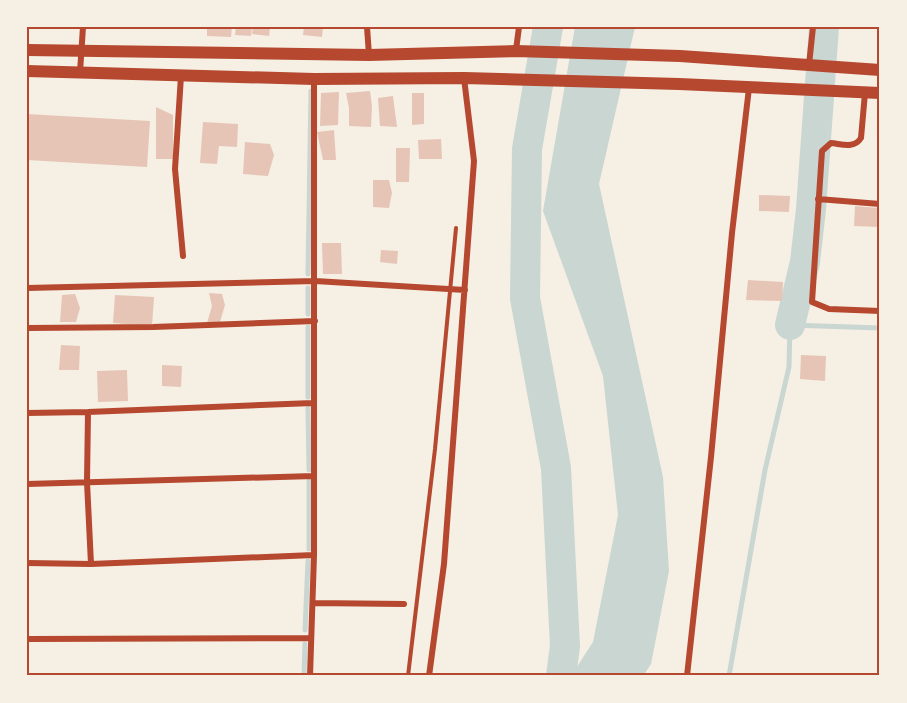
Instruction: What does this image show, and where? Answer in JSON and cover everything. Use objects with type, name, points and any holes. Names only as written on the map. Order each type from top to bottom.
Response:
[{"type":"highway","points":[[27,50],[369,55],[516,51],[680,56],[880,70]]},
{"type":"highway","points":[[27,71],[314,79],[464,78],[880,93]]},
{"type":"street","points":[[80,72],[83,27]]},
{"type":"street","points":[[367,27],[369,55]]},
{"type":"street","points":[[516,51],[519,27]]},
{"type":"street","points":[[812,65],[813,27]]},
{"type":"street","points":[[181,76],[176,169],[183,256]]},
{"type":"street","points":[[429,676],[444,564],[474,161],[464,78]]},
{"type":"street","points":[[309,676],[313,603],[315,476],[313,403],[314,79]]},
{"type":"street","points":[[687,676],[749,88]]},
{"type":"street","points":[[865,93],[861,138],[858,143],[853,146],[831,143],[822,150],[812,302],[829,309],[880,311]]},
{"type":"street","points":[[818,199],[880,204]]},
{"type":"street","points":[[27,288],[315,281],[465,290]]},
{"type":"street","points":[[27,328],[153,327],[315,321]]},
{"type":"street","points":[[27,413],[313,403]]},
{"type":"street","points":[[88,412],[87,482],[91,564]]},
{"type":"street","points":[[27,484],[315,476]]},
{"type":"street","points":[[27,563],[91,564],[314,555]]},
{"type":"street","points":[[313,603],[404,604]]},
{"type":"street","points":[[27,639],[311,638]]},
{"type":"lane","points":[[408,676],[435,449],[456,228]]},
{"type":"shaded area","points":[[575,27],[635,27],[599,184],[663,477],[669,571],[651,664],[643,676],[571,676],[593,642],[618,515],[603,376],[543,211]]},
{"type":"building","points":[[207,27],[232,27],[231,37],[207,36]]},
{"type":"building","points":[[236,27],[252,27],[251,36],[235,35]]},
{"type":"building","points":[[253,27],[270,27],[269,36],[252,34]]},
{"type":"building","points":[[304,27],[323,27],[322,37],[303,35]]},
{"type":"building","points":[[370,91],[371,127],[349,126],[346,93]]},
{"type":"building","points":[[339,92],[338,125],[320,126],[321,93]]},
{"type":"building","points":[[412,93],[424,93],[424,124],[412,125]]},
{"type":"building","points":[[393,96],[397,127],[380,126],[378,98]]},
{"type":"building","points":[[156,107],[173,115],[173,159],[156,159]]},
{"type":"building","points":[[27,114],[150,121],[147,167],[27,160]]},
{"type":"building","points":[[203,122],[238,124],[237,147],[219,146],[217,164],[200,163]]},
{"type":"building","points":[[334,130],[336,160],[323,160],[317,132]]},
{"type":"building","points":[[441,139],[442,159],[419,159],[418,140]]},
{"type":"building","points":[[245,142],[270,144],[274,155],[268,176],[243,174]]},
{"type":"building","points":[[396,148],[410,148],[409,182],[396,182]]},
{"type":"building","points":[[373,180],[389,180],[392,193],[389,208],[373,207]]},
{"type":"building","points":[[759,195],[790,196],[789,212],[759,211]]},
{"type":"building","points":[[855,206],[879,208],[878,227],[854,226]]},
{"type":"building","points":[[322,243],[341,243],[342,274],[323,274]]},
{"type":"building","points":[[381,250],[398,251],[397,264],[380,262]]},
{"type":"building","points":[[748,280],[783,282],[782,301],[746,300]]},
{"type":"building","points":[[209,293],[222,294],[225,305],[220,322],[207,323],[212,306]]},
{"type":"building","points":[[75,294],[80,308],[76,322],[60,322],[62,295]]},
{"type":"building","points":[[115,295],[154,297],[152,326],[113,323]]},
{"type":"building","points":[[61,345],[80,346],[79,370],[59,370]]},
{"type":"building","points":[[801,355],[826,356],[825,381],[800,379]]},
{"type":"building","points":[[162,365],[182,366],[181,387],[162,386]]},
{"type":"building","points":[[127,370],[128,401],[98,402],[97,371]]},
{"type":"waterway","points":[[548,27],[527,149],[525,298],[556,468],[565,646],[561,676]]},
{"type":"waterway","points":[[790,325],[805,262],[824,27]]},
{"type":"waterway","points":[[308,274],[311,91]]},
{"type":"waterway","points":[[308,288],[308,314]]},
{"type":"waterway","points":[[729,676],[765,470],[789,367],[790,325],[880,328]]},
{"type":"waterway","points":[[308,327],[308,397]]},
{"type":"waterway","points":[[308,408],[309,470]]},
{"type":"waterway","points":[[309,481],[309,549]]},
{"type":"waterway","points":[[305,630],[308,561]]},
{"type":"waterway","points":[[304,676],[305,644]]}]
